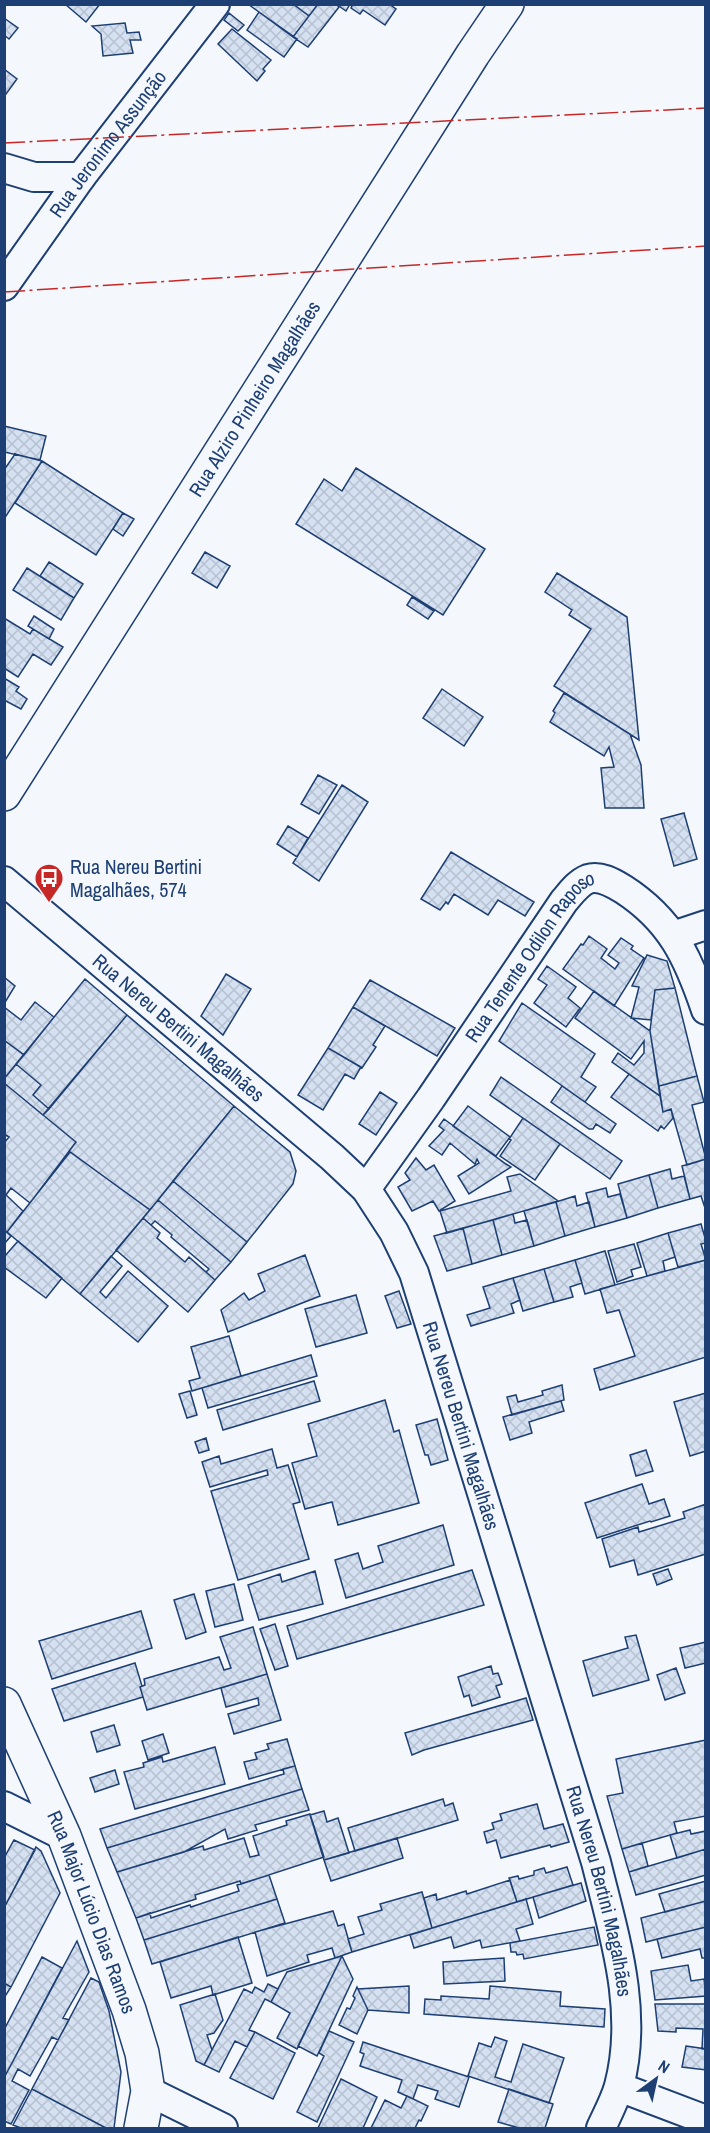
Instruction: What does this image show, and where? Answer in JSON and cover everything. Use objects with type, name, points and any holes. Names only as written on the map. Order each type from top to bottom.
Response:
[{"type":"street","name":"Rua Jeronimo Assunção","points":[[4,286],[81,177],[215,4]]},
{"type":"street","name":"Rua Alziro Pinheiro Magalhães","points":[[4,794],[408,159],[472,54],[507,4]]},
{"type":"street","points":[[4,168],[34,177],[81,177]]},
{"type":"street","name":"Rua Tenente Odilon Raposo","points":[[366,1189],[431,1098],[564,901],[588,879],[598,878],[612,882],[655,913],[673,936],[695,982],[705,1010]]},
{"type":"street","name":"Rua Nereu Bertini Magalhães","points":[[4,881],[332,1157],[366,1189],[394,1232],[414,1273],[596,1862],[620,1958],[627,2014],[626,2051],[619,2088],[601,2128]]},
{"type":"street","points":[[673,936],[705,925]]},
{"type":"street","name":"Rua Major Lúcio Dias Ramos","points":[[4,1704],[64,1836],[129,2010],[142,2053],[148,2091],[141,2128]]},
{"type":"street","points":[[4,1806],[64,1836]]},
{"type":"street","points":[[619,2088],[705,2120]]},
{"type":"street","points":[[148,2091],[224,2128]]},
{"type":"building","points":[[65,4],[100,4],[86,22]]},
{"type":"building","points":[[248,4],[293,4],[309,16],[293,37]]},
{"type":"building","points":[[293,4],[318,4],[309,16]]},
{"type":"building","points":[[318,4],[336,4],[339,7],[308,47],[293,37]]},
{"type":"building","points":[[336,4],[350,4],[346,11]]},
{"type":"building","points":[[353,4],[389,4],[396,9],[385,25],[363,10],[360,14],[351,8]]},
{"type":"building","points":[[259,12],[297,39],[284,57],[247,30]]},
{"type":"building","points":[[229,13],[244,25],[238,31],[224,20]]},
{"type":"building","points":[[4,18],[18,28],[9,39],[4,35]]},
{"type":"building","points":[[125,23],[127,33],[139,32],[141,40],[130,40],[133,53],[103,56],[101,34],[92,26]]},
{"type":"building","points":[[232,29],[271,60],[257,81],[218,44]]},
{"type":"building","points":[[4,69],[17,79],[6,94],[4,93]]},
{"type":"building","points":[[4,426],[46,436],[40,460],[4,452]]},
{"type":"building","points":[[15,454],[42,461],[4,519],[4,470]]},
{"type":"building","points":[[42,461],[123,513],[96,555],[15,503]]},
{"type":"building","points":[[356,468],[485,549],[443,615],[296,524],[324,479],[342,491]]},
{"type":"building","points":[[123,513],[134,519],[123,536],[113,529]]},
{"type":"building","points":[[205,552],[230,566],[217,588],[192,573]]},
{"type":"building","points":[[49,562],[83,584],[74,598],[40,576]]},
{"type":"building","points":[[27,568],[74,598],[61,620],[13,590]]},
{"type":"building","points":[[557,573],[627,617],[639,740],[554,686],[591,629],[569,615],[572,610],[545,592]]},
{"type":"building","points":[[412,597],[434,611],[428,619],[407,605]]},
{"type":"building","points":[[34,616],[54,629],[49,639],[28,626]]},
{"type":"building","points":[[4,618],[30,634],[33,629],[63,647],[51,665],[33,654],[18,677],[4,668]]},
{"type":"building","points":[[4,678],[19,687],[16,691],[27,699],[21,709],[4,700]]},
{"type":"building","points":[[442,689],[483,717],[464,746],[423,718]]},
{"type":"building","points":[[564,693],[630,734],[641,765],[644,808],[605,808],[601,768],[614,767],[609,747],[604,756],[550,722],[555,713],[553,711]]},
{"type":"building","points":[[318,775],[337,785],[319,814],[301,804]]},
{"type":"building","points":[[342,785],[368,802],[319,881],[293,863]]},
{"type":"building","points":[[684,813],[697,859],[674,866],[661,819]]},
{"type":"building","points":[[288,826],[308,838],[297,857],[277,844]]},
{"type":"building","points":[[451,852],[534,902],[525,916],[498,900],[488,915],[454,894],[448,904],[446,902],[440,910],[421,899]]},
{"type":"building","points":[[589,936],[607,949],[601,958],[615,969],[619,963],[608,955],[621,938],[633,946],[631,949],[644,958],[614,1006],[563,969]]},
{"type":"building","points":[[647,955],[667,961],[675,988],[655,990],[651,1020],[631,1018],[639,987],[632,986]]},
{"type":"building","points":[[547,966],[576,987],[568,998],[580,1008],[566,1027],[534,1003],[547,985],[538,979]]},
{"type":"building","points":[[226,974],[251,989],[223,1035],[201,1016]]},
{"type":"building","points":[[4,977],[15,986],[4,1004]]},
{"type":"building","points":[[85,979],[127,1015],[49,1109],[33,1095],[41,1085],[16,1064]]},
{"type":"building","points":[[370,980],[455,1028],[437,1056],[353,1007]]},
{"type":"building","points":[[675,988],[697,1076],[659,1086],[650,1031],[655,990]]},
{"type":"building","points":[[594,991],[650,1031],[660,1096],[612,1062],[618,1053],[634,1065],[644,1053],[644,1041],[631,1059],[575,1018]]},
{"type":"building","points":[[35,1002],[54,1017],[24,1055],[4,1040],[4,1007],[21,1020]]},
{"type":"building","points":[[522,1003],[595,1054],[581,1077],[596,1087],[585,1102],[499,1041]]},
{"type":"building","points":[[353,1007],[385,1026],[373,1045],[376,1047],[362,1068],[328,1048]]},
{"type":"building","points":[[127,1015],[234,1106],[150,1210],[69,1151],[76,1142],[43,1115]]},
{"type":"building","points":[[4,1040],[24,1055],[4,1079]]},
{"type":"building","points":[[328,1048],[361,1067],[354,1079],[345,1074],[323,1110],[298,1095]]},
{"type":"building","points":[[16,1064],[41,1085],[33,1095],[49,1109],[43,1115],[4,1083],[4,1079]]},
{"type":"building","points":[[629,1074],[660,1096],[663,1112],[671,1109],[673,1118],[664,1129],[661,1126],[658,1131],[611,1097]]},
{"type":"building","points":[[697,1076],[704,1102],[692,1105],[706,1159],[687,1165],[671,1109],[663,1112],[659,1086]]},
{"type":"building","points":[[501,1077],[622,1161],[610,1179],[490,1095]]},
{"type":"building","points":[[4,1083],[76,1142],[30,1203],[11,1188],[6,1195],[23,1211],[7,1232],[4,1230],[4,1143],[9,1137],[4,1134]]},
{"type":"building","points":[[562,1086],[616,1124],[610,1133],[596,1124],[593,1129],[589,1129],[551,1102]]},
{"type":"building","points":[[380,1092],[397,1103],[376,1135],[359,1124]]},
{"type":"building","points":[[234,1106],[290,1152],[296,1171],[293,1184],[247,1242],[173,1181]]},
{"type":"building","points":[[468,1106],[510,1137],[496,1156],[453,1126]]},
{"type":"building","points":[[523,1118],[560,1144],[535,1180],[500,1156]]},
{"type":"building","points":[[444,1119],[511,1167],[469,1194],[458,1176],[479,1163],[477,1159],[475,1164],[450,1143],[442,1155],[429,1146],[444,1130],[439,1126]]},
{"type":"building","points":[[70,1152],[150,1210],[80,1294],[7,1232]]},
{"type":"building","points":[[416,1158],[426,1170],[434,1165],[455,1201],[439,1211],[433,1201],[412,1211],[398,1187],[410,1180],[405,1173]]},
{"type":"building","points":[[706,1159],[706,1211],[701,1196],[690,1199],[682,1166]]},
{"type":"building","points":[[670,1169],[672,1179],[684,1176],[690,1199],[658,1208],[649,1175]]},
{"type":"building","points":[[520,1174],[558,1201],[447,1233],[440,1211],[511,1191],[507,1177]]},
{"type":"building","points":[[649,1175],[658,1208],[627,1218],[618,1184]]},
{"type":"building","points":[[173,1181],[247,1242],[231,1262],[158,1200]]},
{"type":"building","points":[[606,1188],[608,1197],[620,1194],[627,1218],[595,1227],[586,1193]]},
{"type":"building","points":[[575,1196],[577,1206],[589,1202],[595,1227],[565,1236],[556,1202]]},
{"type":"building","points":[[158,1200],[231,1262],[215,1280],[206,1272],[209,1269],[171,1237],[172,1235],[155,1221],[151,1225],[143,1218]]},
{"type":"building","points":[[556,1202],[565,1236],[534,1246],[524,1211]]},
{"type":"building","points":[[513,1214],[515,1223],[527,1220],[534,1246],[502,1255],[493,1220]]},
{"type":"building","points":[[143,1218],[160,1233],[157,1238],[185,1262],[189,1257],[215,1280],[188,1312],[116,1250]]},
{"type":"building","points":[[493,1220],[502,1255],[472,1264],[463,1228]]},
{"type":"building","points":[[701,1224],[706,1243],[701,1244],[706,1260],[678,1267],[668,1233]]},
{"type":"building","points":[[463,1228],[472,1264],[447,1271],[434,1236]]},
{"type":"building","points":[[4,1230],[11,1236],[4,1244]]},
{"type":"building","points":[[668,1233],[675,1257],[663,1261],[665,1271],[647,1276],[637,1243]]},
{"type":"building","points":[[18,1241],[62,1278],[46,1298],[4,1267],[4,1257]]},
{"type":"building","points":[[634,1244],[641,1267],[631,1270],[633,1276],[617,1282],[608,1251]]},
{"type":"building","points":[[605,1251],[615,1285],[585,1294],[575,1260]]},
{"type":"building","points":[[305,1255],[320,1296],[228,1332],[221,1310],[244,1293],[249,1300],[265,1291],[258,1274]]},
{"type":"building","points":[[111,1256],[122,1266],[100,1292],[106,1298],[128,1271],[168,1306],[138,1342],[80,1294]]},
{"type":"building","points":[[575,1260],[582,1283],[570,1287],[573,1297],[554,1302],[544,1269]]},
{"type":"building","points":[[706,1260],[706,1357],[600,1390],[594,1369],[635,1356],[619,1310],[607,1313],[600,1289]]},
{"type":"building","points":[[544,1269],[554,1302],[523,1311],[513,1278]]},
{"type":"building","points":[[513,1278],[520,1300],[511,1304],[514,1313],[471,1326],[467,1315],[490,1308],[483,1287]]},
{"type":"building","points":[[399,1291],[411,1324],[397,1328],[385,1296]]},
{"type":"building","points":[[356,1295],[367,1333],[316,1347],[305,1309]]},
{"type":"building","points":[[229,1336],[241,1376],[192,1391],[189,1381],[200,1378],[191,1347]]},
{"type":"building","points":[[311,1355],[317,1376],[208,1408],[202,1388]]},
{"type":"building","points":[[314,1381],[320,1401],[223,1430],[217,1410]]},
{"type":"building","points":[[562,1385],[564,1400],[512,1415],[507,1397],[516,1395],[518,1402],[543,1395],[542,1391]]},
{"type":"building","points":[[190,1391],[197,1415],[187,1418],[179,1394]]},
{"type":"building","points":[[706,1393],[706,1451],[690,1456],[674,1402]]},
{"type":"building","points":[[385,1400],[394,1432],[399,1430],[419,1503],[338,1525],[332,1502],[305,1509],[292,1463],[317,1456],[308,1424]]},
{"type":"building","points":[[561,1401],[564,1411],[529,1422],[532,1433],[510,1440],[503,1417]]},
{"type":"building","points":[[437,1419],[448,1460],[431,1465],[428,1455],[425,1455],[416,1425]]},
{"type":"building","points":[[206,1438],[209,1450],[199,1453],[195,1442]]},
{"type":"building","points":[[272,1449],[277,1468],[288,1465],[300,1502],[293,1504],[309,1559],[238,1580],[211,1491],[268,1475],[267,1470],[210,1487],[202,1462],[219,1456],[221,1464]]},
{"type":"building","points":[[646,1450],[653,1471],[636,1476],[630,1455]]},
{"type":"building","points":[[642,1484],[649,1504],[664,1499],[670,1516],[597,1538],[585,1503]]},
{"type":"building","points":[[706,1504],[706,1554],[638,1575],[634,1560],[610,1567],[602,1539],[638,1527],[639,1532],[685,1518],[683,1512]]},
{"type":"building","points":[[443,1525],[454,1565],[346,1598],[335,1560],[358,1553],[363,1569],[383,1562],[378,1546]]},
{"type":"building","points":[[668,1569],[672,1579],[657,1585],[653,1574]]},
{"type":"building","points":[[472,1570],[484,1605],[297,1659],[287,1626]]},
{"type":"building","points":[[315,1571],[323,1604],[259,1620],[248,1585],[280,1574],[282,1582]]},
{"type":"building","points":[[234,1584],[243,1620],[215,1627],[206,1591]]},
{"type":"building","points":[[194,1594],[206,1632],[186,1639],[174,1600]]},
{"type":"building","points":[[141,1611],[152,1648],[52,1679],[39,1641]]},
{"type":"building","points":[[275,1624],[288,1666],[275,1670],[260,1629]]},
{"type":"building","points":[[253,1627],[267,1674],[147,1710],[140,1687],[145,1685],[144,1679],[219,1657],[224,1670],[231,1668],[220,1637]]},
{"type":"building","points":[[636,1635],[649,1680],[593,1696],[583,1661],[628,1648],[625,1637]]},
{"type":"building","points":[[706,1642],[706,1663],[685,1668],[680,1648]]},
{"type":"building","points":[[135,1663],[143,1697],[64,1721],[52,1689]]},
{"type":"building","points":[[491,1666],[493,1674],[498,1673],[502,1684],[496,1686],[500,1697],[472,1706],[469,1695],[464,1697],[458,1677]]},
{"type":"building","points":[[676,1668],[685,1693],[665,1700],[657,1675]]},
{"type":"building","points":[[267,1674],[281,1720],[234,1734],[228,1714],[259,1705],[258,1698],[226,1707],[221,1688]]},
{"type":"building","points":[[526,1698],[533,1720],[412,1755],[405,1733]]},
{"type":"building","points":[[114,1725],[120,1745],[97,1752],[91,1732]]},
{"type":"building","points":[[163,1734],[169,1753],[148,1760],[142,1741]]},
{"type":"building","points":[[287,1739],[295,1766],[249,1779],[244,1762],[257,1759],[255,1753],[269,1749],[267,1744]]},
{"type":"building","points":[[706,1740],[706,1816],[674,1822],[677,1833],[622,1849],[607,1796],[623,1793],[616,1759]]},
{"type":"building","points":[[215,1747],[225,1784],[135,1809],[124,1772],[144,1767],[143,1763],[162,1757],[163,1762]]},
{"type":"building","points":[[295,1766],[302,1789],[107,1848],[100,1829],[284,1774],[283,1769]]},
{"type":"building","points":[[115,1770],[119,1784],[95,1792],[90,1778]]},
{"type":"building","points":[[302,1789],[309,1810],[255,1825],[257,1830],[228,1839],[225,1829],[184,1852],[117,1872],[107,1848]]},
{"type":"building","points":[[443,1799],[445,1806],[453,1803],[458,1820],[355,1851],[348,1828]]},
{"type":"building","points":[[537,1804],[544,1829],[563,1824],[569,1842],[501,1858],[496,1840],[487,1843],[484,1832],[494,1829],[492,1823],[502,1820],[500,1814]]},
{"type":"building","points":[[324,1811],[327,1822],[338,1818],[349,1853],[324,1860],[310,1815]]},
{"type":"building","points":[[310,1814],[324,1857],[241,1884],[240,1881],[195,1895],[196,1899],[136,1918],[117,1872],[203,1846],[204,1850],[244,1838],[250,1857],[259,1855],[253,1836],[287,1825],[286,1821]]},
{"type":"building","points":[[690,1830],[691,1834],[706,1831],[706,1849],[677,1858],[670,1835]]},
{"type":"building","points":[[397,1838],[403,1858],[331,1881],[324,1860]]},
{"type":"building","points":[[14,1840],[35,1850],[4,1908],[4,1858]]},
{"type":"building","points":[[642,1843],[648,1866],[629,1872],[622,1849]]},
{"type":"building","points":[[36,1847],[41,1851],[60,1893],[11,1987],[4,1983],[4,1908]]},
{"type":"building","points":[[706,1849],[706,1875],[636,1895],[629,1872]]},
{"type":"building","points":[[567,1867],[573,1885],[517,1902],[509,1878],[518,1876],[519,1879],[534,1875],[534,1871],[544,1868],[546,1873]]},
{"type":"building","points":[[269,1875],[277,1899],[144,1940],[136,1918],[150,1913],[151,1918],[190,1905],[191,1907],[239,1891],[237,1885]]},
{"type":"building","points":[[510,1880],[517,1902],[432,1928],[424,1898],[436,1894],[437,1900],[466,1891],[467,1894]]},
{"type":"building","points":[[706,1881],[706,1901],[665,1912],[659,1894]]},
{"type":"building","points":[[581,1883],[586,1901],[539,1918],[533,1897]]},
{"type":"building","points":[[422,1892],[432,1928],[352,1952],[348,1939],[364,1934],[358,1917],[382,1910],[380,1904]]},
{"type":"building","points":[[277,1899],[285,1923],[152,1964],[144,1940]]},
{"type":"building","points":[[526,1899],[533,1924],[516,1929],[520,1941],[482,1948],[480,1940],[454,1948],[451,1937],[414,1948],[410,1935]]},
{"type":"building","points":[[706,1901],[706,1927],[646,1942],[641,1918]]},
{"type":"building","points":[[333,1911],[338,1926],[344,1924],[352,1952],[335,1958],[332,1948],[307,1955],[309,1962],[267,1976],[255,1932]]},
{"type":"building","points":[[594,1927],[598,1945],[524,1959],[523,1954],[517,1955],[516,1952],[511,1952],[510,1943]]},
{"type":"building","points":[[706,1927],[706,1958],[702,1958],[700,1949],[662,1958],[657,1939]]},
{"type":"building","points":[[238,1937],[252,1983],[213,1995],[211,1986],[171,1998],[160,1962]]},
{"type":"building","points":[[77,1941],[89,1972],[63,2018],[69,2020],[58,2040],[52,2037],[30,2076],[18,2069],[12,2081],[29,2090],[11,2124],[4,2121],[4,2078]]},
{"type":"building","points":[[342,1956],[353,1979],[317,2056],[298,2046]]},
{"type":"building","points":[[342,1956],[297,2049],[277,2038],[290,2013],[271,2002],[287,1972]]},
{"type":"building","points":[[42,1957],[62,1968],[4,2078],[4,2030]]},
{"type":"building","points":[[504,1958],[505,1981],[444,1984],[443,1962]]},
{"type":"building","points":[[688,1965],[691,1981],[704,1979],[706,1996],[655,2000],[651,1971]]},
{"type":"building","points":[[91,1978],[99,1982],[109,2011],[121,2072],[114,2128],[106,2128],[32,2089]]},
{"type":"building","points":[[4,1983],[11,1987],[4,1998]]},
{"type":"building","points":[[268,1984],[278,1989],[271,2002],[265,1999],[249,2030],[255,2032],[247,2047],[235,2041],[219,2072],[204,2065],[244,1989],[252,1993],[255,1987],[264,1992]]},
{"type":"building","points":[[409,1986],[409,2013],[368,2010],[358,1989]]},
{"type":"building","points":[[490,1986],[561,1992],[560,2006],[605,2009],[604,2027],[424,2014],[425,1999],[441,2000],[441,1996],[489,1999]]},
{"type":"building","points":[[357,1987],[368,2010],[357,2034],[339,2025],[347,2008],[350,2009]]},
{"type":"building","points":[[215,1994],[223,2020],[214,2033],[207,2035],[212,2050],[204,2065],[196,2061],[180,2005]]},
{"type":"building","points":[[655,2004],[706,2004],[706,2049],[702,2049],[703,2029],[676,2028],[676,2032],[658,2031]]},
{"type":"building","points":[[329,2031],[354,2042],[317,2122],[297,2112],[324,2056],[319,2053]]},
{"type":"building","points":[[255,2032],[295,2053],[273,2099],[230,2078]]},
{"type":"building","points":[[495,2037],[507,2041],[495,2077],[511,2082],[523,2044],[564,2058],[549,2103],[468,2076],[479,2043],[491,2047]]},
{"type":"building","points":[[363,2042],[469,2077],[459,2107],[435,2099],[438,2091],[418,2085],[413,2099],[398,2092],[402,2080],[360,2066],[364,2054],[360,2052]]},
{"type":"building","points":[[686,2046],[706,2049],[706,2070],[682,2067]]},
{"type":"building","points":[[341,2079],[377,2097],[363,2128],[318,2128]]},
{"type":"building","points":[[32,2089],[106,2128],[21,2128],[13,2125]]},
{"type":"building","points":[[509,2089],[553,2104],[545,2128],[519,2128],[498,2122]]},
{"type":"building","points":[[407,2096],[428,2106],[415,2128],[371,2128],[385,2100],[401,2108]]},
{"type":"power","points":[[4,143],[706,108]]},
{"type":"power","points":[[4,292],[706,246]]},
{"type":"place","name":"Rua Nereu Bertini Magalhães, 574","points":[[49,904]]}]
